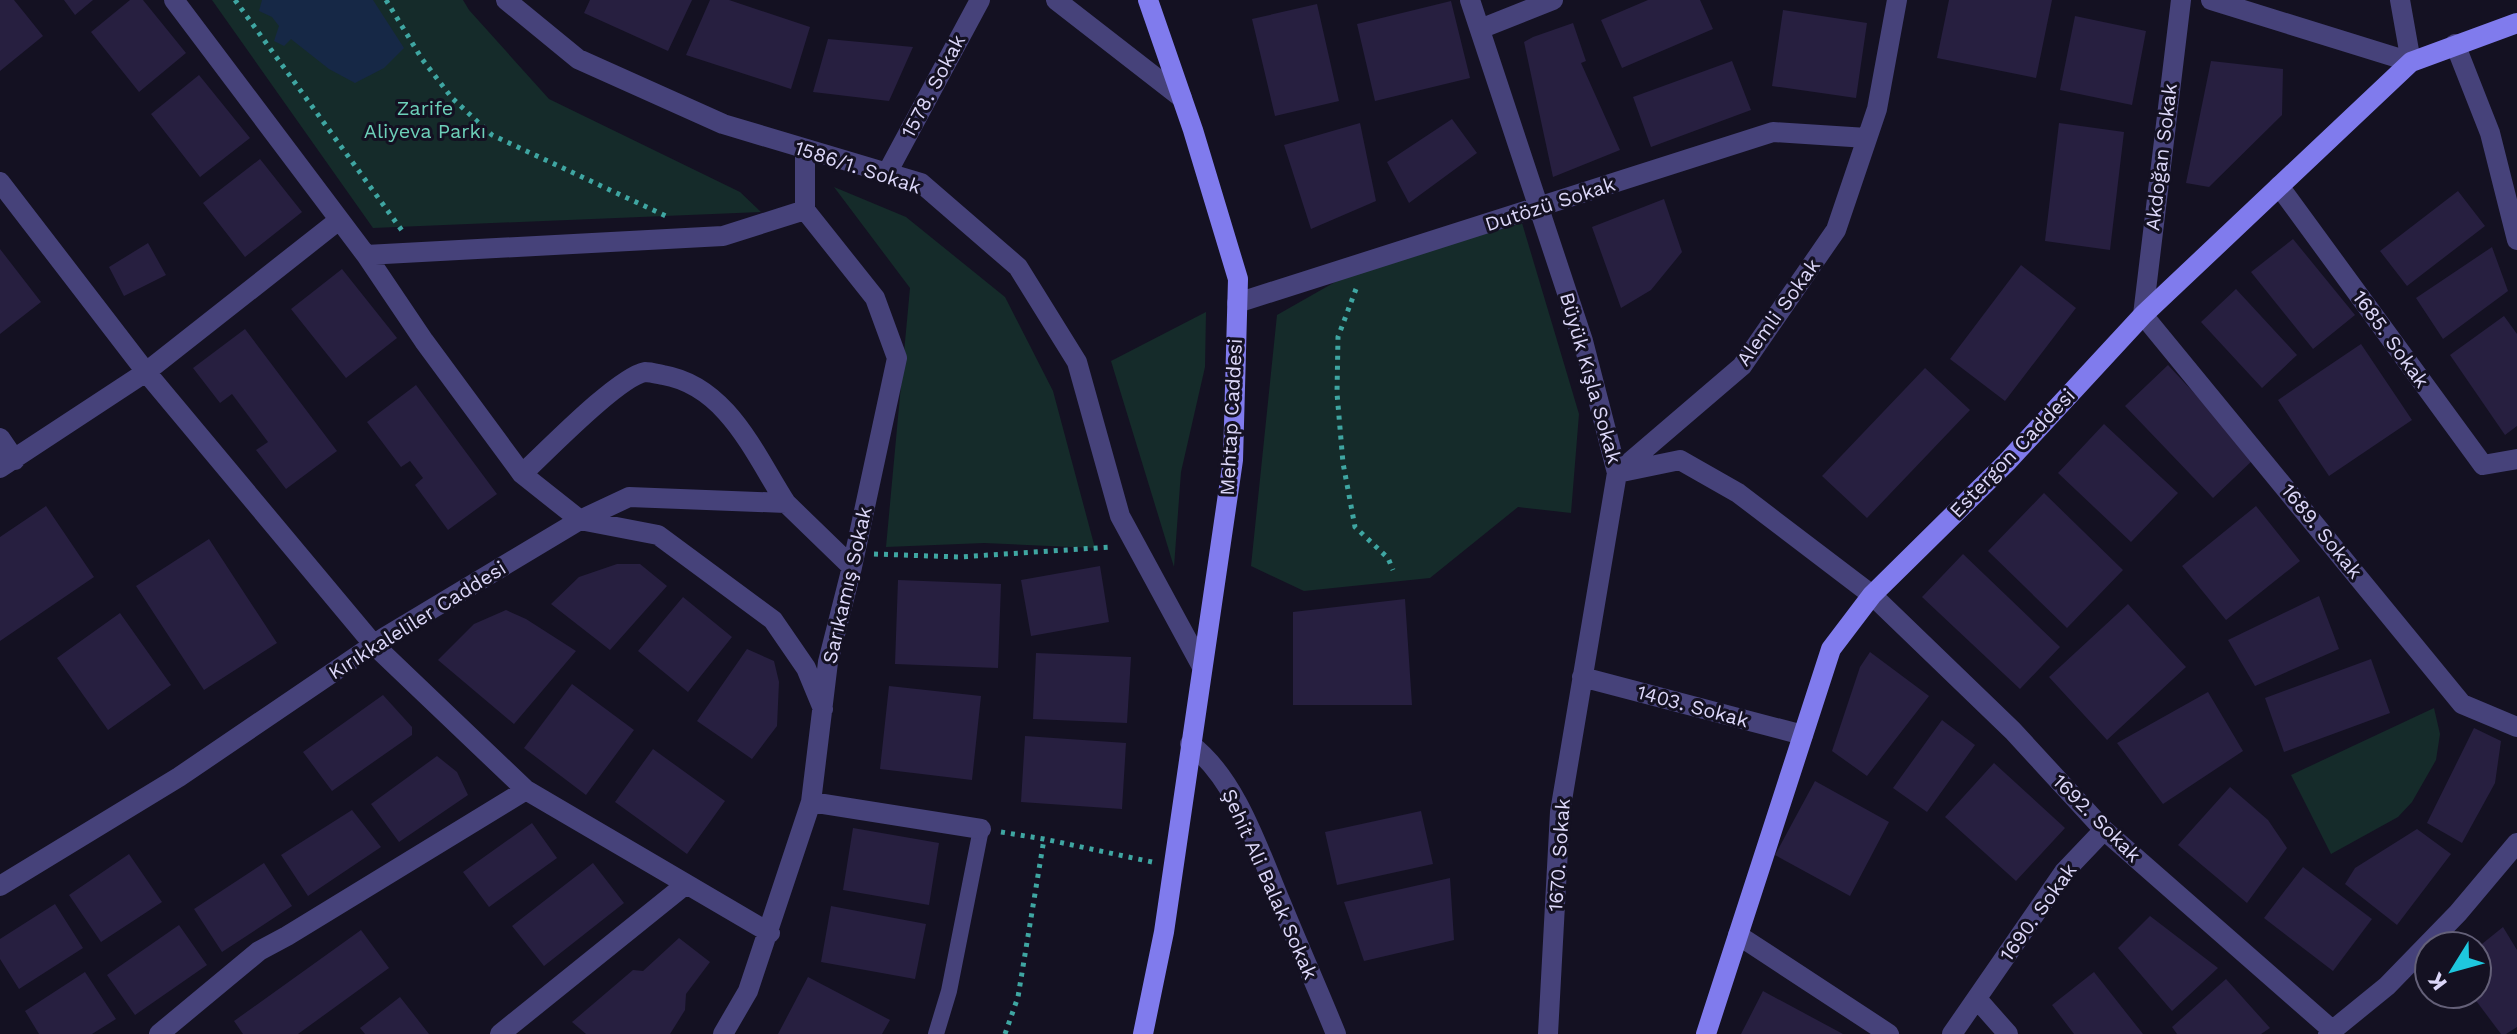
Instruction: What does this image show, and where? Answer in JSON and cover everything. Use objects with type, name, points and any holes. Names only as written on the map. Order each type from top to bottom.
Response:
[{"type":"street","points":[[174,0],[366,255],[424,341],[522,474],[580,520],[658,535],[773,620],[806,668],[823,709]]},
{"type":"street","name":"1586/1. Sokak","points":[[506,0],[578,59],[723,124],[921,183],[1018,267],[1077,362],[1120,516],[1201,665]]},
{"type":"street","name":"1578. Sokak","points":[[887,173],[980,0]]},
{"type":"street","points":[[1056,0],[1182,98]]},
{"type":"street","name":"Mehtap Caddesi","points":[[1143,1034],[1164,932],[1233,460],[1238,279],[1148,0]]},
{"type":"street","name":"Büyük Kışla Sokak","points":[[1470,0],[1583,341],[1617,473],[1680,460],[1738,493],[1872,595]]},
{"type":"street","points":[[1480,29],[1553,0]]},
{"type":"street","name":"Alemli Sokak","points":[[1617,473],[1742,366],[1836,230],[1877,109],[1897,0]]},
{"type":"street","name":"Akdoğan Sokak","points":[[2143,315],[2181,0]]},
{"type":"street","points":[[2211,0],[2411,62],[2400,0]]},
{"type":"street","name":"Estergon Caddesi","points":[[1706,1034],[1831,649],[1872,595],[2007,462],[2143,315],[2411,62],[2517,23]]},
{"type":"street","points":[[2455,44],[2490,133],[2517,240]]},
{"type":"street","name":"Dutözü Sokak","points":[[1237,303],[1773,132],[1867,138]]},
{"type":"street","points":[[366,255],[723,236],[805,210],[805,149]]},
{"type":"street","points":[[0,182],[146,372],[374,645],[526,790],[770,933]]},
{"type":"street","name":"1685. Sokak","points":[[2279,186],[2483,465],[2517,459]]},
{"type":"street","name":"Sarıkamış Sokak","points":[[723,1034],[748,991],[770,933],[811,802],[828,662],[897,358],[875,298],[805,210]]},
{"type":"street","points":[[0,438],[8,464],[146,372],[339,220]]},
{"type":"street","name":"1689. Sokak","points":[[2143,315],[2462,704],[2517,727]]},
{"type":"street","points":[[522,474],[620,385],[645,372],[683,379],[706,391],[726,409],[786,503],[853,560]]},
{"type":"street","points":[[1582,677],[1617,473]]},
{"type":"street","name":"Kırıkkaleliler Caddesi","points":[[0,886],[179,777],[374,645],[580,520],[629,497],[786,503]]},
{"type":"street","name":"1692. Sokak","points":[[1872,595],[2013,731],[2104,830],[2330,1032]]},
{"type":"street","name":"1403. Sokak","points":[[1582,677],[1803,735]]},
{"type":"street","name":"1670. Sokak","points":[[1548,1034],[1560,812],[1582,677]]},
{"type":"street","name":"Şehit Ali Balak Sokak","points":[[1190,744],[1206,757],[1256,843],[1336,1034]]},
{"type":"street","points":[[159,1034],[259,951],[526,790]]},
{"type":"street","points":[[811,802],[981,829]]},
{"type":"street","name":"1690. Sokak","points":[[1952,1034],[2064,872],[2104,830]]},
{"type":"street","points":[[2330,1032],[2387,986],[2458,913],[2517,843]]},
{"type":"street","points":[[500,1034],[685,885]]},
{"type":"street","points":[[1738,935],[1889,1034]]},
{"type":"street","points":[[1977,999],[2008,1034]]},
{"type":"lane","points":[[936,1034],[949,991],[981,829]]},
{"type":"path","points":[[235,0],[406,236]]},
{"type":"path","points":[[386,0],[422,59],[452,98],[492,135],[710,236]]},
{"type":"path","points":[[1359,280],[1338,337],[1337,393],[1343,463],[1355,527],[1388,558],[1393,570]]},
{"type":"path","points":[[853,560],[959,557],[1137,545]]},
{"type":"path","points":[[981,829],[1044,839],[1173,867]]},
{"type":"path","points":[[1005,1034],[1018,997],[1044,839]]},
{"type":"green space","name":"Zarife Aliyeva Parkı","points":[[212,0],[463,0],[549,99],[740,192],[761,212],[373,228]]},
{"type":"green space","points":[[834,187],[906,217],[1005,297],[1053,391],[1095,548],[984,543],[886,547],[910,288]]},
{"type":"green space","points":[[1522,223],[1579,414],[1571,513],[1518,507],[1430,578],[1304,591],[1251,566],[1277,315],[1365,265]]},
{"type":"green space","points":[[1206,312],[1205,367],[1181,472],[1174,567],[1111,361]]},
{"type":"green space","points":[[2434,708],[2440,734],[2436,760],[2412,802],[2398,817],[2331,854],[2291,775]]},
{"type":"water","points":[[262,0],[373,0],[404,48],[384,68],[355,83],[329,69],[291,39],[284,46],[274,41],[279,26],[272,17],[259,11]]},
{"type":"building","points":[[0,0],[14,0],[43,36],[0,71]]},
{"type":"building","points":[[64,0],[93,0],[75,15]]},
{"type":"building","points":[[130,0],[143,0],[186,53],[139,92],[91,32]]},
{"type":"building","points":[[590,0],[692,0],[668,51],[584,13]]},
{"type":"building","points":[[710,0],[729,0],[810,27],[791,89],[686,55]]},
{"type":"building","points":[[1648,0],[1700,0],[1713,29],[1622,68],[1601,20]]},
{"type":"building","points":[[1949,0],[2052,0],[2036,78],[1937,58]]},
{"type":"building","points":[[1451,1],[1470,78],[1375,101],[1357,24]]},
{"type":"building","points":[[1317,4],[1339,101],[1275,116],[1252,19]]},
{"type":"building","points":[[1783,10],[1867,23],[1856,98],[1772,86]]},
{"type":"building","points":[[2075,16],[2146,31],[2132,105],[2060,90]]},
{"type":"building","points":[[1573,23],[1586,61],[1581,63],[1620,150],[1553,177],[1524,42]]},
{"type":"building","points":[[828,39],[913,47],[889,101],[813,92]]},
{"type":"building","points":[[1732,61],[1751,110],[1651,147],[1633,97]]},
{"type":"building","points":[[2211,61],[2283,69],[2282,115],[2209,187],[2186,183]]},
{"type":"building","points":[[199,75],[250,138],[200,177],[151,114]]},
{"type":"building","points":[[1452,119],[1477,153],[1409,203],[1387,162]]},
{"type":"building","points":[[1360,123],[1376,201],[1311,229],[1284,145]]},
{"type":"building","points":[[2059,123],[2124,132],[2110,250],[2045,241]]},
{"type":"building","points":[[260,159],[302,212],[245,257],[203,203]]},
{"type":"building","points":[[2458,191],[2485,226],[2407,286],[2380,251]]},
{"type":"building","points":[[1664,199],[1682,252],[1651,290],[1621,308],[1592,227]]},
{"type":"building","points":[[2293,239],[2355,315],[2313,349],[2251,272]]},
{"type":"building","points":[[148,243],[166,275],[124,296],[109,267]]},
{"type":"building","points":[[2492,247],[2508,291],[2443,339],[2416,298]]},
{"type":"building","points":[[0,249],[41,302],[0,334]]},
{"type":"building","points":[[2021,265],[2076,308],[2005,401],[1950,359]]},
{"type":"building","points":[[342,269],[397,338],[346,378],[291,309]]},
{"type":"building","points":[[2236,289],[2297,355],[2262,388],[2201,322]]},
{"type":"building","points":[[2504,316],[2517,334],[2517,426],[2505,435],[2450,355]]},
{"type":"building","points":[[245,329],[337,451],[286,489],[256,450],[268,442],[232,394],[220,403],[193,368]]},
{"type":"building","points":[[2361,344],[2412,420],[2329,476],[2278,400]]},
{"type":"building","points":[[2168,365],[2255,458],[2213,498],[2125,406]]},
{"type":"building","points":[[1925,368],[1970,410],[1867,518],[1822,476]]},
{"type":"building","points":[[416,385],[497,494],[448,530],[415,485],[423,478],[410,461],[401,467],[367,422]]},
{"type":"building","points":[[2104,424],[2178,493],[2131,542],[2058,473]]},
{"type":"building","points":[[2044,493],[2123,570],[2067,628],[1988,551]]},
{"type":"building","points":[[46,506],[94,577],[0,641],[0,537]]},
{"type":"building","points":[[2256,506],[2300,561],[2226,620],[2182,566]]},
{"type":"building","points":[[209,539],[277,643],[204,690],[136,586]]},
{"type":"building","points":[[1963,554],[2060,647],[2020,689],[1922,597]]},
{"type":"building","points":[[617,564],[640,564],[667,586],[610,650],[551,604],[579,577]]},
{"type":"building","points":[[1100,566],[1109,622],[1031,636],[1021,580]]},
{"type":"building","points":[[898,580],[1001,584],[998,668],[895,664]]},
{"type":"building","points":[[2319,596],[2339,649],[2255,686],[2228,640]]},
{"type":"building","points":[[683,597],[732,637],[688,692],[638,651]]},
{"type":"building","points":[[1405,599],[1412,705],[1293,705],[1293,612]]},
{"type":"building","points":[[2128,604],[2186,667],[2107,740],[2049,677]]},
{"type":"building","points":[[506,610],[576,651],[514,724],[438,660],[474,624]]},
{"type":"building","points":[[120,613],[171,685],[108,730],[57,658]]},
{"type":"building","points":[[747,649],[774,661],[779,682],[777,726],[752,759],[697,721]]},
{"type":"building","points":[[1870,652],[1929,696],[1867,776],[1832,751],[1860,667]]},
{"type":"building","points":[[1036,653],[1131,657],[1127,723],[1033,719]]},
{"type":"building","points":[[2371,659],[2390,713],[2284,752],[2265,698]]},
{"type":"building","points":[[572,684],[634,730],[586,795],[524,748]]},
{"type":"building","points":[[889,686],[981,696],[972,780],[880,769]]},
{"type":"building","points":[[2208,692],[2243,751],[2163,804],[2117,743]]},
{"type":"building","points":[[383,695],[412,727],[412,735],[332,791],[303,752]]},
{"type":"building","points":[[1942,720],[1975,745],[1927,812],[1893,788]]},
{"type":"building","points":[[2474,728],[2501,741],[2495,783],[2462,843],[2427,823]]},
{"type":"building","points":[[1025,736],[1126,743],[1122,809],[1021,802]]},
{"type":"building","points":[[653,749],[725,801],[687,854],[615,802]]},
{"type":"building","points":[[437,756],[457,772],[468,795],[399,842],[371,804]]},
{"type":"building","points":[[1994,763],[2065,828],[2016,881],[1945,817]]},
{"type":"building","points":[[1815,781],[1889,822],[1850,896],[1775,855]]},
{"type":"building","points":[[2230,787],[2268,820],[2287,848],[2247,903],[2178,845]]},
{"type":"building","points":[[352,810],[381,847],[308,896],[281,855]]},
{"type":"building","points":[[1421,811],[1433,864],[1337,885],[1325,832]]},
{"type":"building","points":[[532,823],[557,858],[489,907],[463,872]]},
{"type":"building","points":[[853,828],[939,843],[929,905],[843,890]]},
{"type":"building","points":[[2417,829],[2451,854],[2397,925],[2345,884],[2355,868]]},
{"type":"building","points":[[129,854],[162,902],[101,942],[69,895]]},
{"type":"building","points":[[264,863],[292,906],[222,952],[194,909]]},
{"type":"building","points":[[593,863],[624,903],[544,966],[512,926]]},
{"type":"building","points":[[2303,867],[2372,919],[2333,971],[2264,918]]},
{"type":"building","points":[[1450,878],[1454,940],[1364,961],[1344,902]]},
{"type":"building","points":[[55,904],[83,948],[19,989],[0,959],[0,939]]},
{"type":"building","points":[[831,906],[926,924],[915,979],[821,962]]},
{"type":"building","points":[[2150,916],[2218,968],[2172,1011],[2118,948]]},
{"type":"building","points":[[179,925],[207,965],[135,1015],[107,975]]},
{"type":"building","points":[[2503,927],[2517,950],[2517,1027],[2506,1034],[2501,1034],[2483,1010],[2493,1010],[2493,935]]},
{"type":"building","points":[[361,930],[389,968],[298,1034],[243,1034],[234,1021]]},
{"type":"building","points":[[679,938],[710,962],[686,994],[685,1010],[670,1034],[586,1034],[572,1022],[633,970],[643,971]]},
{"type":"building","points":[[85,972],[116,1019],[92,1034],[39,1034],[25,1011]]},
{"type":"building","points":[[2094,972],[2143,1034],[2074,1034],[2052,1005]]},
{"type":"building","points":[[808,977],[890,1020],[882,1034],[778,1034]]},
{"type":"building","points":[[2226,979],[2270,1028],[2261,1034],[2177,1034],[2172,1027]]},
{"type":"building","points":[[1763,991],[1843,1034],[1741,1034]]},
{"type":"building","points":[[400,997],[429,1034],[365,1034],[360,1028]]}]
